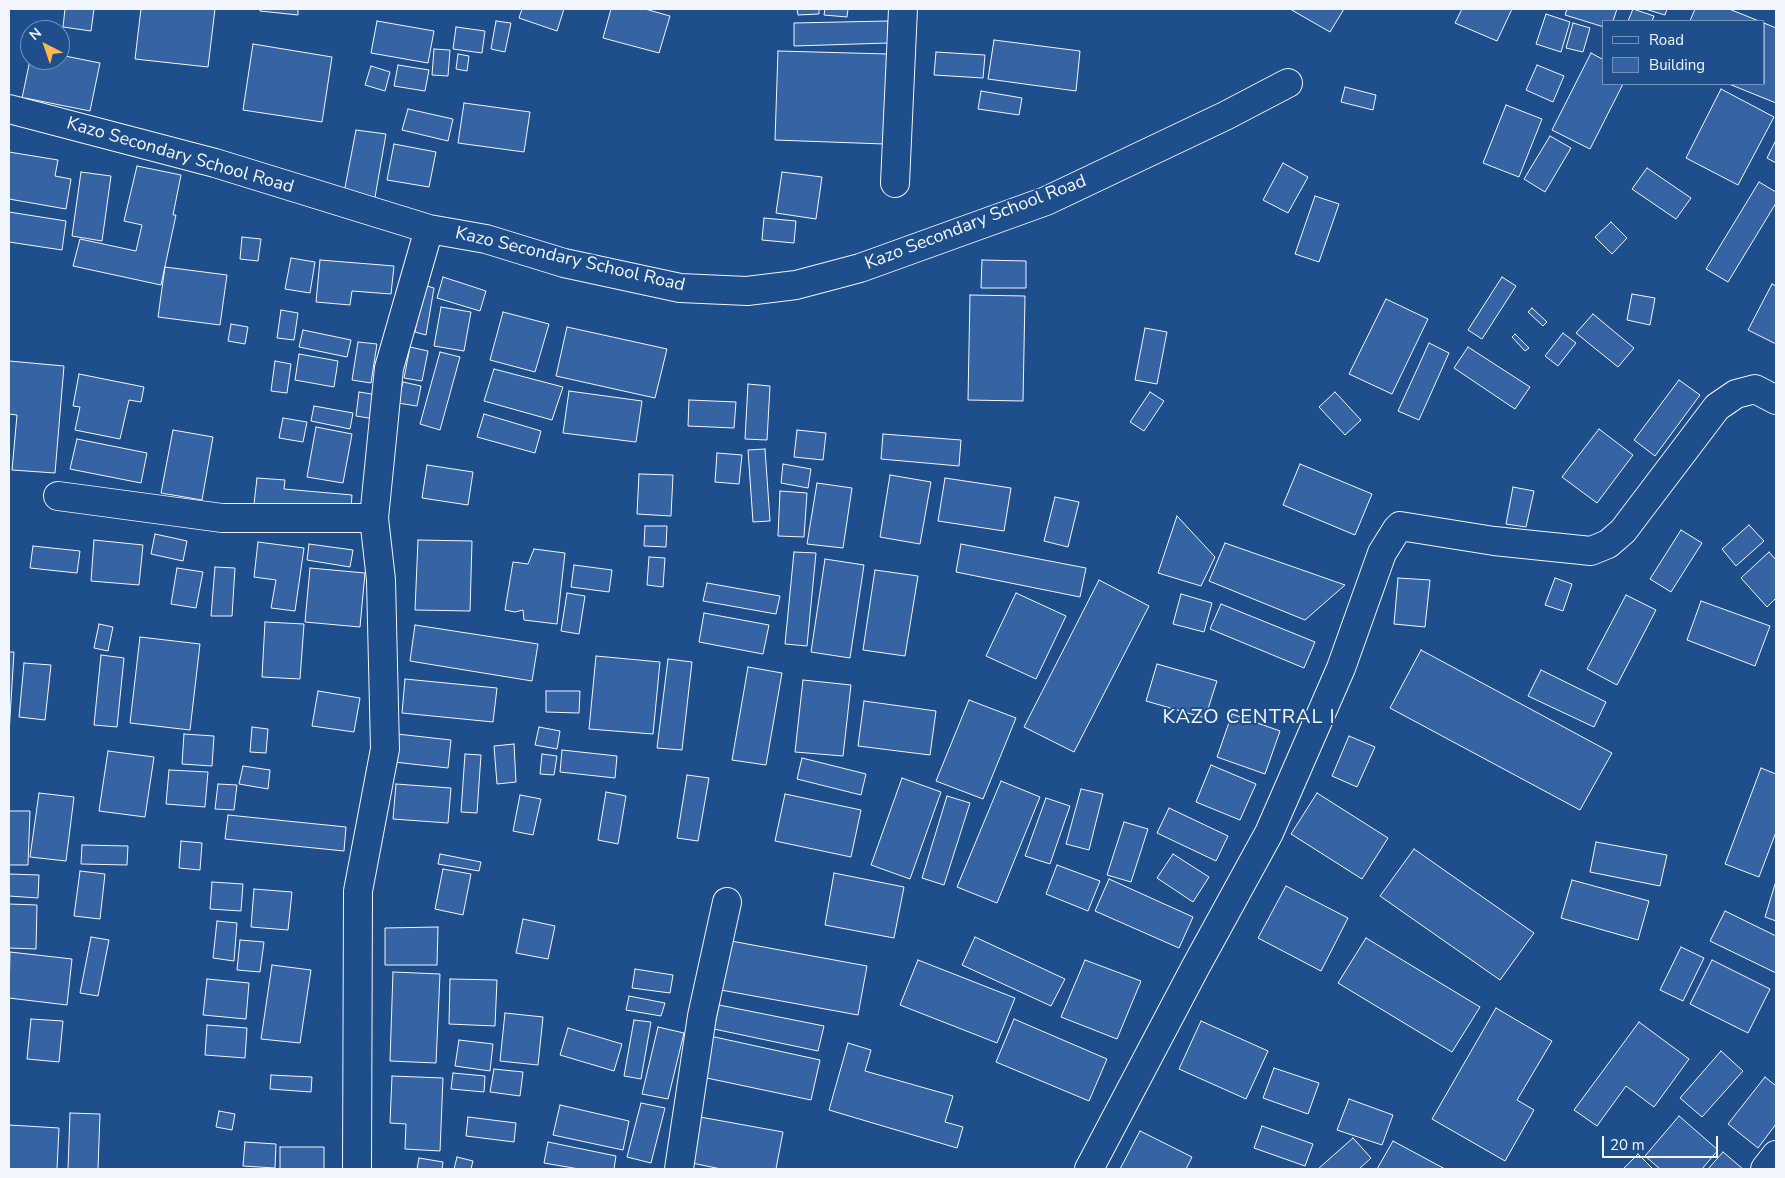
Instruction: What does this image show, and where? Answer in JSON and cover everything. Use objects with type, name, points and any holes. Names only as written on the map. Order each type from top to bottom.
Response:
[{"type":"street","points":[[894,183],[904,9]]},
{"type":"street","name":"Kazo Secondary School Road","points":[[9,109],[215,163],[429,229],[486,239],[564,263],[680,288],[747,291],[796,285],[860,268],[1046,200],[1226,116],[1288,83]]},
{"type":"street","points":[[357,1169],[358,891],[385,749],[381,580],[374,518],[389,368],[429,229]]},
{"type":"street","points":[[1089,1169],[1269,832],[1341,668],[1382,553],[1397,529],[1400,526],[1494,541],[1591,551],[1608,544],[1623,531],[1717,407],[1736,394],[1755,389],[1776,400]]},
{"type":"street","points":[[58,496],[222,518],[374,518]]},
{"type":"street","points":[[679,1169],[702,1016],[727,902]]},
{"type":"street","points":[[1765,1169],[1776,1155]]},
{"type":"building","points":[[65,9],[94,9],[91,31],[70,28],[70,20],[64,20]]},
{"type":"building","points":[[141,9],[215,9],[208,67],[135,59]]},
{"type":"building","points":[[260,9],[298,9],[298,15],[260,11]]},
{"type":"building","points":[[522,9],[564,9],[557,31],[519,18]]},
{"type":"building","points":[[611,9],[645,9],[670,16],[659,53],[603,38]]},
{"type":"building","points":[[797,9],[819,9],[819,14],[798,15]]},
{"type":"building","points":[[825,9],[848,9],[847,17],[824,15]]},
{"type":"building","points":[[1290,9],[1344,9],[1330,32]]},
{"type":"building","points":[[1462,9],[1512,9],[1497,41],[1455,23]]},
{"type":"building","points":[[1567,9],[1617,9],[1613,20],[1602,20],[1602,26],[1565,15]]},
{"type":"building","points":[[1633,9],[1654,16],[1652,20],[1628,20]]},
{"type":"building","points":[[1645,9],[1667,9],[1665,15]]},
{"type":"building","points":[[1695,9],[1729,9],[1756,20],[1690,20]]},
{"type":"building","points":[[1546,14],[1570,22],[1561,52],[1536,44]]},
{"type":"building","points":[[377,21],[434,31],[428,63],[371,53]]},
{"type":"building","points":[[496,21],[511,23],[505,52],[491,49]]},
{"type":"building","points":[[888,21],[888,43],[794,46],[794,23]]},
{"type":"building","points":[[1573,23],[1590,28],[1583,52],[1566,48]]},
{"type":"building","points":[[1765,23],[1776,28],[1776,103],[1731,85],[1765,85]]},
{"type":"building","points":[[456,27],[485,31],[482,53],[453,49]]},
{"type":"building","points":[[994,40],[1080,51],[1076,91],[988,79]]},
{"type":"building","points":[[253,44],[332,57],[322,122],[243,110]]},
{"type":"building","points":[[434,49],[450,50],[448,76],[432,75]]},
{"type":"building","points":[[778,51],[888,54],[884,144],[775,140]]},
{"type":"building","points":[[936,52],[985,55],[983,78],[934,75]]},
{"type":"building","points":[[1591,53],[1602,59],[1602,85],[1622,85],[1590,149],[1552,130]]},
{"type":"building","points":[[458,54],[469,56],[467,71],[456,69]]},
{"type":"building","points":[[70,57],[100,63],[90,111],[25,98],[21,103],[28,70],[70,70]]},
{"type":"building","points":[[398,65],[429,70],[425,91],[394,86]]},
{"type":"building","points":[[1537,65],[1564,76],[1553,102],[1526,90]]},
{"type":"building","points":[[371,66],[390,72],[385,91],[365,85]]},
{"type":"building","points":[[1345,87],[1376,95],[1373,110],[1341,102]]},
{"type":"building","points":[[1721,89],[1774,117],[1738,185],[1686,158]]},
{"type":"building","points":[[981,91],[1022,98],[1019,115],[978,109]]},
{"type":"building","points":[[464,103],[530,112],[524,152],[458,143]]},
{"type":"building","points":[[1506,105],[1542,119],[1519,177],[1483,163]]},
{"type":"building","points":[[408,109],[453,119],[448,141],[402,130]]},
{"type":"building","points":[[356,130],[386,134],[374,203],[343,198]]},
{"type":"building","points":[[1550,136],[1571,148],[1545,192],[1524,179]]},
{"type":"building","points":[[1776,140],[1776,163],[1767,158]]},
{"type":"building","points":[[394,144],[436,152],[429,187],[387,180]]},
{"type":"building","points":[[9,152],[58,160],[55,176],[71,179],[66,209],[9,199]]},
{"type":"building","points":[[1283,163],[1308,177],[1288,213],[1263,200]]},
{"type":"building","points":[[137,166],[181,175],[173,215],[176,215],[161,285],[73,266],[80,239],[136,251],[142,225],[124,221]]},
{"type":"building","points":[[1647,168],[1691,198],[1676,219],[1632,189]]},
{"type":"building","points":[[81,172],[111,176],[102,241],[72,236]]},
{"type":"building","points":[[782,172],[822,177],[816,219],[776,213]]},
{"type":"building","points":[[1759,182],[1776,192],[1776,203],[1728,282],[1706,269]]},
{"type":"building","points":[[1315,196],[1339,204],[1319,262],[1295,254]]},
{"type":"building","points":[[9,212],[66,221],[62,250],[9,242]]},
{"type":"building","points":[[764,218],[796,221],[794,243],[762,240]]},
{"type":"building","points":[[1611,222],[1627,238],[1612,254],[1595,237]]},
{"type":"building","points":[[242,237],[261,239],[258,261],[240,259]]},
{"type":"building","points":[[291,258],[315,262],[310,293],[285,289]]},
{"type":"building","points":[[320,260],[394,266],[391,294],[352,291],[350,305],[316,302]]},
{"type":"building","points":[[982,260],[1026,261],[1026,288],[981,288]]},
{"type":"building","points":[[165,267],[227,275],[220,325],[158,317]]},
{"type":"building","points":[[443,277],[486,291],[480,311],[437,298]]},
{"type":"building","points":[[1502,277],[1516,286],[1482,339],[1468,330]]},
{"type":"building","points":[[1772,284],[1776,286],[1776,344],[1748,330]]},
{"type":"building","points":[[423,285],[434,288],[426,335],[415,332]]},
{"type":"building","points":[[1632,294],[1655,298],[1650,325],[1627,320]]},
{"type":"building","points":[[970,295],[1025,296],[1023,401],[968,400]]},
{"type":"building","points":[[1386,299],[1428,319],[1392,394],[1349,374]]},
{"type":"building","points":[[441,307],[471,312],[464,351],[434,346]]},
{"type":"building","points":[[1532,308],[1547,322],[1543,326],[1528,312]]},
{"type":"building","points":[[281,310],[298,313],[294,340],[277,338]]},
{"type":"building","points":[[503,312],[549,324],[535,372],[490,360]]},
{"type":"building","points":[[1593,314],[1634,348],[1618,367],[1576,333]]},
{"type":"building","points":[[231,324],[248,327],[245,344],[228,341]]},
{"type":"building","points":[[567,327],[667,349],[655,398],[556,376]]},
{"type":"building","points":[[1145,328],[1167,332],[1157,384],[1135,380]]},
{"type":"building","points":[[303,330],[351,340],[347,357],[299,347]]},
{"type":"building","points":[[1563,333],[1576,343],[1558,366],[1545,356]]},
{"type":"building","points":[[1515,334],[1529,348],[1525,351],[1512,337]]},
{"type":"building","points":[[358,342],[377,344],[371,383],[352,380]]},
{"type":"building","points":[[1429,343],[1449,353],[1419,420],[1398,411]]},
{"type":"building","points":[[410,347],[428,351],[422,381],[404,378]]},
{"type":"building","points":[[1468,347],[1530,387],[1515,409],[1454,368]]},
{"type":"building","points":[[440,352],[460,357],[440,430],[420,424]]},
{"type":"building","points":[[299,354],[338,361],[334,387],[295,380]]},
{"type":"building","points":[[9,361],[64,366],[55,473],[12,470],[17,415],[9,414]]},
{"type":"building","points":[[275,361],[291,364],[287,393],[271,391]]},
{"type":"building","points":[[494,369],[563,387],[552,420],[484,401]]},
{"type":"building","points":[[79,374],[144,387],[141,402],[129,400],[120,439],[75,430],[80,407],[73,406]]},
{"type":"building","points":[[1679,380],[1700,395],[1655,456],[1634,440]]},
{"type":"building","points":[[403,382],[421,386],[417,406],[398,403]]},
{"type":"building","points":[[748,384],[770,386],[767,440],[745,439]]},
{"type":"building","points":[[569,391],[642,401],[636,442],[563,433]]},
{"type":"building","points":[[359,392],[378,395],[375,419],[356,416]]},
{"type":"building","points":[[1150,392],[1164,401],[1144,431],[1130,422]]},
{"type":"building","points":[[1335,392],[1361,420],[1345,435],[1319,407]]},
{"type":"building","points":[[689,400],[736,402],[734,428],[688,426]]},
{"type":"building","points":[[314,406],[353,413],[350,429],[311,421]]},
{"type":"building","points":[[484,414],[541,431],[535,453],[477,437]]},
{"type":"building","points":[[283,418],[307,422],[303,442],[279,438]]},
{"type":"building","points":[[316,427],[352,434],[343,483],[307,477]]},
{"type":"building","points":[[1599,429],[1633,455],[1597,503],[1562,477]]},
{"type":"building","points":[[173,430],[213,437],[202,500],[161,493]]},
{"type":"building","points":[[797,430],[826,433],[823,460],[794,457]]},
{"type":"building","points":[[883,434],[961,440],[959,466],[881,459]]},
{"type":"building","points":[[77,439],[147,453],[141,483],[70,469]]},
{"type":"building","points":[[765,449],[770,521],[753,522],[748,450]]},
{"type":"building","points":[[717,453],[742,455],[739,484],[715,482]]},
{"type":"building","points":[[783,464],[811,469],[808,488],[781,483]]},
{"type":"building","points":[[1300,464],[1372,494],[1355,535],[1283,505]]},
{"type":"building","points":[[427,465],[473,472],[468,505],[422,498]]},
{"type":"building","points":[[639,474],[673,475],[671,516],[637,514]]},
{"type":"building","points":[[890,475],[931,482],[920,544],[880,537]]},
{"type":"building","points":[[257,478],[285,480],[284,489],[352,495],[350,521],[253,513]]},
{"type":"building","points":[[945,478],[1011,488],[1004,531],[938,521]]},
{"type":"building","points":[[817,483],[852,488],[843,548],[807,544]]},
{"type":"building","points":[[1513,487],[1534,491],[1526,527],[1506,524]]},
{"type":"building","points":[[780,491],[807,493],[804,537],[778,536]]},
{"type":"building","points":[[1055,497],[1079,502],[1068,547],[1044,541]]},
{"type":"building","points":[[1177,516],[1215,557],[1201,586],[1158,573]]},
{"type":"building","points":[[1749,525],[1764,541],[1736,566],[1722,549]]},
{"type":"building","points":[[645,526],[667,526],[666,547],[644,546]]},
{"type":"building","points":[[1681,530],[1702,543],[1671,592],[1650,579]]},
{"type":"building","points":[[155,534],[187,541],[183,561],[151,554]]},
{"type":"building","points":[[94,540],[143,545],[139,585],[91,581]]},
{"type":"building","points":[[418,540],[472,541],[470,611],[415,610]]},
{"type":"building","points":[[258,542],[304,548],[295,611],[271,608],[276,580],[254,577]]},
{"type":"building","points":[[1225,543],[1345,585],[1305,620],[1209,581]]},
{"type":"building","points":[[309,544],[353,550],[350,567],[307,560]]},
{"type":"building","points":[[961,544],[1086,568],[1080,597],[956,572]]},
{"type":"building","points":[[33,546],[80,551],[77,573],[30,568]]},
{"type":"building","points":[[534,549],[565,553],[557,624],[524,620],[523,610],[515,612],[505,610],[513,562],[528,564]]},
{"type":"building","points":[[794,552],[816,553],[807,646],[785,644]]},
{"type":"building","points":[[1769,552],[1776,560],[1776,598],[1767,607],[1741,578]]},
{"type":"building","points":[[649,557],[665,558],[663,587],[647,585]]},
{"type":"building","points":[[825,559],[864,565],[850,658],[811,652]]},
{"type":"building","points":[[574,565],[612,570],[609,592],[571,587]]},
{"type":"building","points":[[215,567],[235,568],[232,616],[211,616]]},
{"type":"building","points":[[177,568],[203,572],[196,608],[171,604]]},
{"type":"building","points":[[310,568],[365,573],[360,627],[305,622]]},
{"type":"building","points":[[875,570],[918,576],[905,656],[863,650]]},
{"type":"building","points":[[1398,578],[1430,580],[1425,627],[1394,624]]},
{"type":"building","points":[[1555,578],[1572,584],[1563,611],[1545,605]]},
{"type":"building","points":[[1099,580],[1149,606],[1074,752],[1024,727]]},
{"type":"building","points":[[707,583],[780,596],[776,614],[703,601]]},
{"type":"building","points":[[567,593],[585,596],[579,634],[561,631]]},
{"type":"building","points":[[1016,593],[1066,616],[1036,679],[986,656]]},
{"type":"building","points":[[1181,594],[1212,603],[1204,632],[1173,624]]},
{"type":"building","points":[[1626,595],[1656,610],[1617,685],[1587,669]]},
{"type":"building","points":[[1701,601],[1770,626],[1755,666],[1687,640]]},
{"type":"building","points":[[1221,604],[1315,642],[1304,668],[1210,629]]},
{"type":"building","points":[[704,613],[769,625],[763,654],[699,642]]},
{"type":"building","points":[[265,622],[304,624],[300,679],[262,677]]},
{"type":"building","points":[[99,624],[113,627],[108,651],[94,648]]},
{"type":"building","points":[[415,625],[538,644],[532,681],[410,661]]},
{"type":"building","points":[[140,637],[200,644],[190,730],[130,723]]},
{"type":"building","points":[[1421,650],[1612,753],[1580,810],[1390,708]]},
{"type":"building","points":[[9,652],[14,652],[9,734]]},
{"type":"building","points":[[101,655],[124,658],[117,727],[94,725]]},
{"type":"building","points":[[596,656],[660,662],[653,734],[589,729]]},
{"type":"building","points":[[668,659],[692,662],[682,750],[657,748]]},
{"type":"building","points":[[24,663],[51,665],[45,720],[19,717]]},
{"type":"building","points":[[1157,664],[1217,681],[1205,718],[1146,701]]},
{"type":"building","points":[[748,667],[782,673],[766,765],[732,760]]},
{"type":"building","points":[[1541,670],[1606,702],[1594,727],[1528,696]]},
{"type":"building","points":[[405,679],[497,688],[493,722],[402,713]]},
{"type":"building","points":[[803,680],[851,685],[843,756],[795,752]]},
{"type":"building","points":[[318,691],[360,698],[354,732],[312,726]]},
{"type":"building","points":[[546,691],[580,691],[579,713],[546,712]]},
{"type":"building","points":[[969,700],[1016,718],[983,799],[936,781]]},
{"type":"building","points":[[864,701],[936,711],[930,755],[858,746]]},
{"type":"building","points":[[1232,714],[1280,731],[1265,774],[1217,757]]},
{"type":"building","points":[[252,727],[268,729],[266,753],[250,752]]},
{"type":"building","points":[[539,727],[560,731],[557,749],[535,745]]},
{"type":"building","points":[[184,734],[214,736],[212,766],[182,764]]},
{"type":"building","points":[[397,734],[451,740],[448,768],[394,762]]},
{"type":"building","points":[[1349,736],[1375,747],[1357,787],[1332,776]]},
{"type":"building","points":[[514,744],[516,782],[497,784],[494,746]]},
{"type":"building","points":[[562,750],[617,756],[615,778],[560,772]]},
{"type":"building","points":[[108,751],[154,757],[145,817],[99,811]]},
{"type":"building","points":[[465,754],[481,755],[477,813],[461,812]]},
{"type":"building","points":[[542,754],[557,756],[554,775],[540,774]]},
{"type":"building","points":[[802,758],[866,774],[861,795],[797,779]]},
{"type":"building","points":[[1211,765],[1256,784],[1240,820],[1196,802]]},
{"type":"building","points":[[243,766],[270,770],[268,789],[239,784]]},
{"type":"building","points":[[1761,768],[1776,774],[1776,832],[1759,877],[1725,864]]},
{"type":"building","points":[[169,770],[208,772],[205,807],[166,804]]},
{"type":"building","points":[[687,775],[709,778],[698,841],[677,838]]},
{"type":"building","points":[[902,778],[941,792],[910,879],[871,865]]},
{"type":"building","points":[[1001,781],[1040,797],[997,903],[957,887]]},
{"type":"building","points":[[218,784],[237,785],[234,810],[215,809]]},
{"type":"building","points":[[396,784],[451,788],[448,823],[393,819]]},
{"type":"building","points":[[1081,789],[1103,794],[1089,850],[1066,844]]},
{"type":"building","points":[[606,792],[626,796],[618,844],[598,840]]},
{"type":"building","points":[[39,793],[74,797],[66,861],[30,857]]},
{"type":"building","points":[[1317,793],[1388,838],[1362,879],[1291,834]]},
{"type":"building","points":[[785,794],[861,810],[851,857],[775,841]]},
{"type":"building","points":[[520,795],[541,799],[533,835],[513,831]]},
{"type":"building","points":[[947,796],[970,803],[944,885],[922,878]]},
{"type":"building","points":[[1046,798],[1070,806],[1050,864],[1025,856]]},
{"type":"building","points":[[1169,808],[1228,836],[1216,861],[1157,833]]},
{"type":"building","points":[[9,811],[30,811],[28,865],[9,865]]},
{"type":"building","points":[[228,815],[346,827],[344,851],[225,839]]},
{"type":"building","points":[[1124,822],[1148,829],[1131,882],[1107,875]]},
{"type":"building","points":[[181,841],[202,843],[200,870],[179,868]]},
{"type":"building","points":[[1596,842],[1667,855],[1660,886],[1590,872]]},
{"type":"building","points":[[82,845],[128,846],[127,865],[81,864]]},
{"type":"building","points":[[1414,849],[1534,933],[1500,980],[1380,896]]},
{"type":"building","points":[[440,854],[481,862],[479,871],[438,864]]},
{"type":"building","points":[[1173,854],[1209,877],[1193,902],[1157,878]]},
{"type":"building","points":[[1057,865],[1100,881],[1088,911],[1046,894]]},
{"type":"building","points":[[443,869],[471,874],[463,915],[435,909]]},
{"type":"building","points":[[80,871],[105,874],[100,919],[74,916]]},
{"type":"building","points":[[834,873],[904,887],[894,938],[825,925]]},
{"type":"building","points":[[9,874],[39,875],[38,898],[9,896]]},
{"type":"building","points":[[1109,879],[1193,917],[1179,948],[1095,911]]},
{"type":"building","points":[[1572,880],[1649,901],[1638,940],[1561,918]]},
{"type":"building","points":[[1776,881],[1776,921],[1765,917]]},
{"type":"building","points":[[212,882],[243,884],[241,911],[210,909]]},
{"type":"building","points":[[1286,886],[1348,918],[1321,971],[1258,938]]},
{"type":"building","points":[[254,889],[292,892],[288,930],[251,927]]},
{"type":"building","points":[[9,904],[37,905],[36,949],[9,948]]},
{"type":"building","points":[[1725,911],[1776,936],[1776,973],[1710,941]]},
{"type":"building","points":[[523,919],[555,926],[548,959],[516,953]]},
{"type":"building","points":[[217,921],[237,923],[234,961],[213,958]]},
{"type":"building","points":[[438,927],[437,965],[385,965],[385,928]]},
{"type":"building","points":[[91,937],[109,940],[98,996],[80,993]]},
{"type":"building","points":[[975,937],[1065,979],[1051,1006],[962,965]]},
{"type":"building","points":[[1366,938],[1480,1007],[1452,1052],[1338,983]]},
{"type":"building","points":[[240,940],[264,942],[260,972],[237,970]]},
{"type":"building","points":[[731,941],[867,966],[858,1015],[721,990]]},
{"type":"building","points":[[1681,947],[1704,958],[1683,1001],[1660,990]]},
{"type":"building","points":[[10,952],[72,959],[67,1005],[9,998]]},
{"type":"building","points":[[918,960],[1015,998],[997,1043],[900,1005]]},
{"type":"building","points":[[1085,960],[1141,981],[1117,1039],[1061,1017]]},
{"type":"building","points":[[1712,960],[1770,989],[1748,1033],[1690,1004]]},
{"type":"building","points":[[272,965],[311,970],[300,1043],[261,1039]]},
{"type":"building","points":[[635,969],[673,975],[670,993],[632,988]]},
{"type":"building","points":[[393,972],[440,974],[436,1063],[390,1061]]},
{"type":"building","points":[[207,979],[249,983],[246,1019],[203,1015]]},
{"type":"building","points":[[450,979],[497,980],[495,1026],[449,1024]]},
{"type":"building","points":[[629,996],[665,1003],[661,1016],[626,1010]]},
{"type":"building","points":[[719,1005],[824,1026],[818,1051],[714,1029]]},
{"type":"building","points":[[1496,1008],[1552,1041],[1517,1100],[1534,1110],[1505,1161],[1432,1119]]},
{"type":"building","points":[[505,1013],[543,1017],[538,1065],[500,1061]]},
{"type":"building","points":[[31,1019],[63,1021],[59,1062],[27,1059]]},
{"type":"building","points":[[1014,1019],[1107,1059],[1089,1101],[996,1062]]},
{"type":"building","points":[[634,1020],[651,1022],[641,1079],[624,1076]]},
{"type":"building","points":[[1201,1021],[1268,1051],[1246,1099],[1179,1069]]},
{"type":"building","points":[[1639,1022],[1689,1059],[1654,1107],[1626,1086],[1597,1126],[1574,1110]]},
{"type":"building","points":[[207,1025],[247,1028],[245,1058],[205,1055]]},
{"type":"building","points":[[658,1027],[684,1033],[668,1099],[642,1094]]},
{"type":"building","points":[[568,1028],[622,1044],[614,1071],[560,1055]]},
{"type":"building","points":[[710,1036],[820,1060],[811,1100],[702,1077]]},
{"type":"building","points":[[459,1040],[493,1044],[490,1071],[455,1066]]},
{"type":"building","points":[[848,1043],[871,1050],[865,1071],[953,1096],[945,1122],[963,1127],[957,1148],[829,1110]]},
{"type":"building","points":[[1721,1051],[1743,1071],[1702,1117],[1680,1098]]},
{"type":"building","points":[[1274,1068],[1319,1083],[1308,1114],[1263,1098]]},
{"type":"building","points":[[494,1069],[523,1072],[520,1096],[490,1092]]},
{"type":"building","points":[[453,1073],[485,1076],[484,1092],[451,1089]]},
{"type":"building","points":[[271,1075],[312,1077],[311,1092],[270,1089]]},
{"type":"building","points":[[392,1076],[443,1078],[440,1151],[405,1149],[406,1124],[390,1123]]},
{"type":"building","points":[[1765,1077],[1776,1086],[1776,1124],[1758,1148],[1728,1124]]},
{"type":"building","points":[[1349,1099],[1393,1115],[1382,1145],[1337,1130]]},
{"type":"building","points":[[641,1103],[665,1108],[651,1163],[627,1157]]},
{"type":"building","points":[[560,1105],[629,1121],[623,1150],[553,1135]]},
{"type":"building","points":[[219,1111],[235,1114],[232,1130],[216,1127]]},
{"type":"building","points":[[70,1113],[100,1114],[98,1169],[68,1169]]},
{"type":"building","points":[[1679,1116],[1718,1150],[1702,1169],[1660,1169],[1645,1156]]},
{"type":"building","points":[[468,1117],[516,1123],[514,1142],[466,1136]]},
{"type":"building","points":[[700,1117],[783,1132],[776,1169],[721,1169],[692,1163]]},
{"type":"building","points":[[9,1125],[59,1128],[57,1169],[9,1169]]},
{"type":"building","points":[[1262,1126],[1313,1144],[1305,1166],[1254,1148]]},
{"type":"building","points":[[1140,1131],[1192,1157],[1186,1169],[1120,1169]]},
{"type":"building","points":[[1353,1138],[1371,1158],[1359,1169],[1318,1169]]},
{"type":"building","points":[[1393,1141],[1445,1169],[1377,1169]]},
{"type":"building","points":[[245,1142],[276,1144],[275,1168],[243,1166]]},
{"type":"building","points":[[548,1142],[616,1156],[614,1169],[579,1169],[544,1163]]},
{"type":"building","points":[[280,1147],[324,1147],[324,1169],[280,1169]]},
{"type":"building","points":[[1723,1152],[1743,1169],[1708,1169]]},
{"type":"building","points":[[1638,1154],[1653,1169],[1623,1169]]},
{"type":"building","points":[[457,1157],[473,1161],[471,1169],[454,1169]]},
{"type":"building","points":[[419,1158],[443,1162],[442,1169],[417,1169]]},
{"type":"district","name":"KAZO CENTRAL I","points":[[1249,718]]}]
